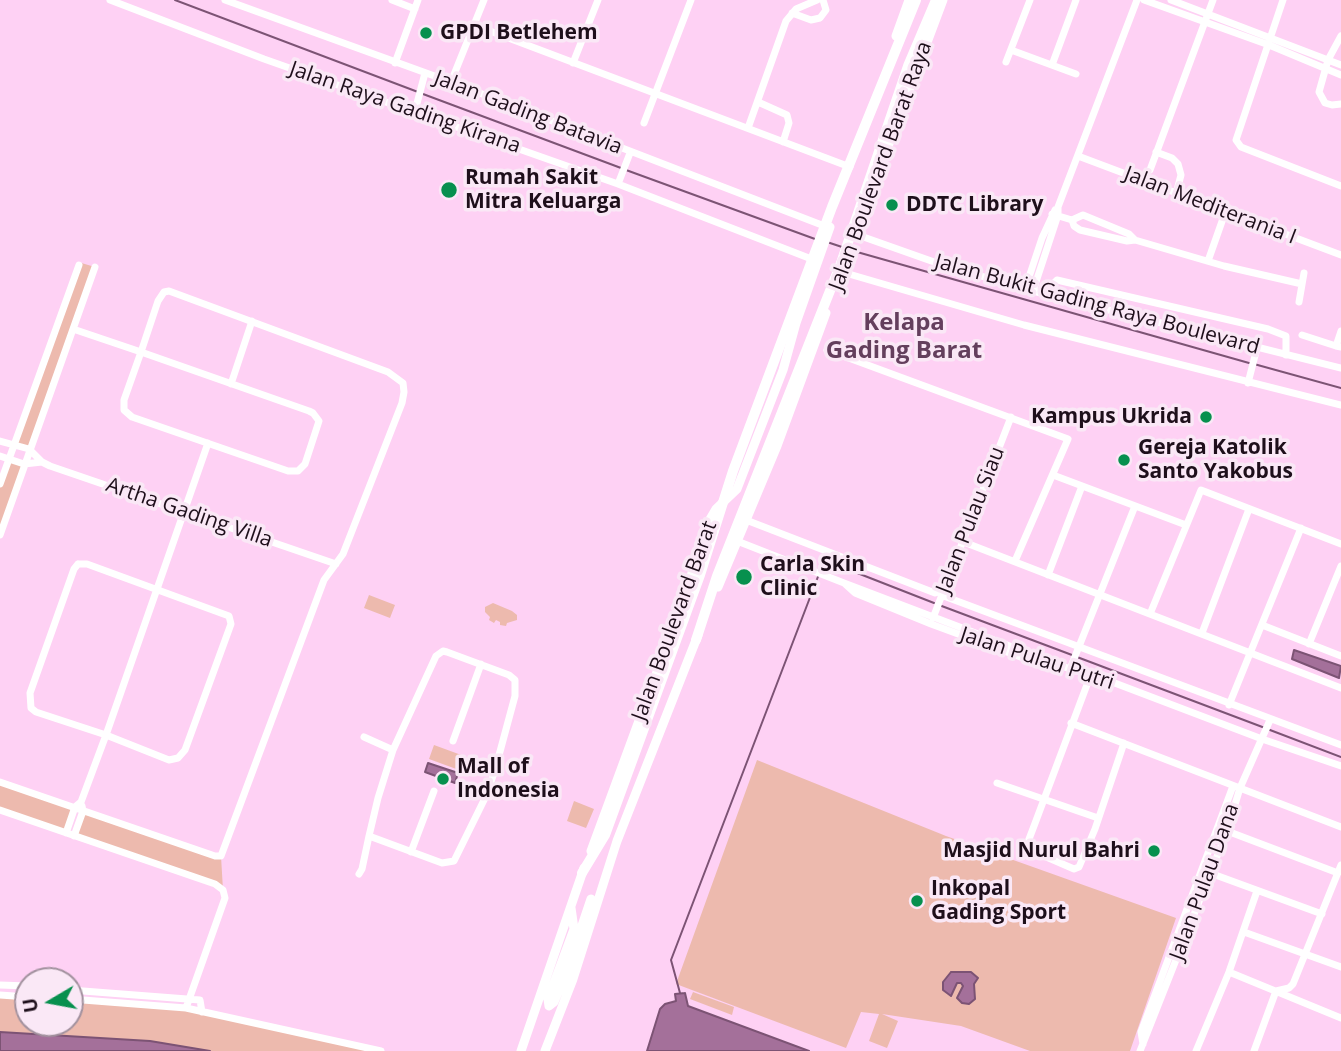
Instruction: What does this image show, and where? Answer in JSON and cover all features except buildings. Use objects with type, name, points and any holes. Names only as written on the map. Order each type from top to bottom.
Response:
[{"type":"highway","points":[[582,873],[605,835],[747,433],[832,207],[916,0]]},
{"type":"highway","points":[[696,640],[717,576],[841,263],[908,66],[936,0]]},
{"type":"main road","name":"Jalan Boulevard Barat","points":[[520,1051],[582,873],[686,593],[706,526],[716,509],[737,489],[783,370],[796,323],[909,0]]},
{"type":"main road","name":"Jalan Boulevard Barat Raya","points":[[612,857],[821,327],[943,0]]},
{"type":"main road","points":[[796,323],[806,321],[821,327]]},
{"type":"main road","points":[[571,906],[574,929],[548,999],[549,1006],[554,1002],[565,976],[601,873],[612,857]]},
{"type":"main road","points":[[545,1051],[573,979],[612,857]]},
{"type":"street","name":"Jalan Raya Gading Kirana","points":[[110,0],[819,259]]},
{"type":"street","name":"Jalan Gading Batavia","points":[[225,0],[424,76],[451,82],[629,156],[828,232]]},
{"type":"street","points":[[392,0],[415,9]]},
{"type":"street","points":[[395,63],[418,0]]},
{"type":"street","points":[[451,82],[484,0]]},
{"type":"street","points":[[573,63],[598,0]]},
{"type":"street","points":[[643,123],[691,0]]},
{"type":"street","points":[[748,128],[786,21],[792,13],[817,0]]},
{"type":"street","points":[[792,13],[811,20],[820,18],[826,10],[823,0]]},
{"type":"street","points":[[1006,61],[1030,0]]},
{"type":"street","points":[[1052,65],[1076,0]]},
{"type":"street","points":[[1029,290],[1042,249],[1137,0]]},
{"type":"street","points":[[1144,0],[1207,18],[1327,64],[1341,65]]},
{"type":"street","points":[[1171,0],[1207,18]]},
{"type":"street","points":[[1150,170],[1213,0]]},
{"type":"street","points":[[1283,0],[1236,135],[1238,145],[1341,186]]},
{"type":"street","points":[[474,24],[850,167]]},
{"type":"street","points":[[1341,36],[1320,86],[1321,97],[1332,105],[1341,104]]},
{"type":"street","points":[[1011,50],[1076,74]]},
{"type":"street","points":[[1327,64],[1341,75]]},
{"type":"street","points":[[415,111],[424,76]]},
{"type":"street","points":[[758,102],[787,116],[789,122],[783,142]]},
{"type":"street","points":[[1156,152],[1172,158],[1178,164],[1181,174],[1177,190]]},
{"type":"street","points":[[618,184],[629,156]]},
{"type":"street","name":"Jalan Mediterania I","points":[[1079,156],[1341,255]]},
{"type":"street","points":[[1208,261],[1226,211]]},
{"type":"street","points":[[1056,212],[1072,220],[1080,230],[1127,241],[1135,240],[1302,284]]},
{"type":"street","points":[[1072,220],[1083,215],[1129,234],[1135,240]]},
{"type":"street","name":"Jalan Bukit Gading Raya Boulevard","points":[[854,236],[1029,290],[1256,352],[1286,355],[1341,368]]},
{"type":"street","points":[[0,484],[79,265]]},
{"type":"street","points":[[0,535],[95,267]]},
{"type":"street","points":[[844,267],[1013,322],[1249,379],[1341,405]]},
{"type":"street","points":[[1299,302],[1304,273]]},
{"type":"street","points":[[1051,296],[1052,285],[1057,280],[1268,329],[1286,336],[1286,355]]},
{"type":"street","points":[[0,782],[221,856],[324,580],[343,554],[402,403],[403,383],[388,372],[169,291],[164,292],[158,302],[141,352],[124,400],[124,410],[132,417],[288,471],[298,471],[305,464],[318,426],[317,416],[309,411],[141,352],[73,330]]},
{"type":"street","points":[[231,384],[252,321]]},
{"type":"street","points":[[1302,335],[1338,346],[1341,331]]},
{"type":"street","points":[[827,350],[1068,439],[1015,561]]},
{"type":"street","points":[[1249,379],[1256,352]]},
{"type":"street","name":"Jalan Pulau Siau","points":[[933,618],[938,596],[1011,417]]},
{"type":"street","points":[[0,441],[29,449]]},
{"type":"street","points":[[74,836],[80,807],[208,443]]},
{"type":"street","name":"Artha Gading Villa","points":[[29,449],[41,462]]},
{"type":"street","points":[[0,456],[24,464]]},
{"type":"street","name":"Artha Gading Villa","points":[[24,464],[41,462],[336,564]]},
{"type":"street","points":[[1054,475],[1185,525]]},
{"type":"street","points":[[1048,575],[1082,486]]},
{"type":"street","points":[[1150,614],[1201,490],[1341,544]]},
{"type":"street","points":[[1071,667],[1135,506]]},
{"type":"street","points":[[1202,633],[1249,509]]},
{"type":"street","points":[[746,520],[1270,722],[1341,745]]},
{"type":"street","points":[[1229,705],[1301,528]]},
{"type":"street","name":"Jalan Pulau Putri","points":[[737,541],[844,583],[855,593],[933,618],[1006,648],[1034,663],[1049,661],[1071,667],[1341,766]]},
{"type":"street","points":[[961,541],[1341,688]]},
{"type":"street","points":[[78,564],[87,564],[157,589],[229,616],[230,624],[182,755],[169,760],[31,708],[29,699],[39,668],[78,564]]},
{"type":"street","points":[[1309,644],[1341,566]]},
{"type":"street","points":[[1262,625],[1341,656]]},
{"type":"street","points":[[359,874],[369,836],[393,750],[439,653],[447,652],[481,664],[515,680],[510,718],[486,794],[454,861],[442,863],[369,836]]},
{"type":"street","points":[[453,741],[481,664]]},
{"type":"street","points":[[1091,674],[1027,847],[1033,853],[1074,869],[1079,867],[1124,743]]},
{"type":"street","name":"Jalan Pulau Dana","points":[[1141,1048],[1141,1031],[1236,787],[1270,722]]},
{"type":"street","points":[[1071,723],[1341,827]]},
{"type":"street","points":[[364,737],[393,750]]},
{"type":"street","points":[[997,783],[1098,818]]},
{"type":"street","name":"Jalan Pulau Dana","points":[[1141,1048],[1227,831],[1236,787]]},
{"type":"street","points":[[411,852],[434,791]]},
{"type":"street","points":[[66,833],[80,807]]},
{"type":"street","points":[[0,810],[215,884],[223,890],[225,898],[186,1008]]},
{"type":"street","points":[[1227,831],[1339,869],[1293,984],[1289,988],[1276,991]]},
{"type":"street","points":[[1210,873],[1322,914]]},
{"type":"street","points":[[1196,1051],[1229,972],[1257,891]]},
{"type":"street","points":[[1244,932],[1341,967]]},
{"type":"street","points":[[1229,972],[1341,1018]]},
{"type":"street","points":[[0,985],[14,986]]},
{"type":"street","points":[[9,995],[10,986]]},
{"type":"street","points":[[84,991],[200,1000],[202,1012]]},
{"type":"street","points":[[1254,1051],[1276,991]]},
{"type":"street","points":[[0,995],[14,996]]},
{"type":"street","points":[[84,1000],[186,1008],[381,1051]]},
{"type":"shaded area","points":[[78,262],[95,267],[29,449],[13,444]]},
{"type":"shaded area","points":[[9,459],[26,464],[0,538],[0,484]]},
{"type":"shaded area","points":[[369,595],[395,605],[390,618],[364,608]]},
{"type":"shaded area","points":[[493,603],[512,611],[517,615],[517,620],[507,623],[506,626],[500,625],[496,620],[494,623],[489,620],[485,607]]},
{"type":"shaded area","points":[[1294,650],[1341,666],[1339,678],[1292,659]]},
{"type":"shaded area","points":[[434,745],[464,756],[459,770],[429,759]]},
{"type":"shaded area","name":"Inkopal Gading Sport","points":[[757,760],[946,836],[1176,918],[1130,1051],[1030,1051],[961,1026],[882,1014],[898,1021],[887,1048],[869,1041],[879,1014],[861,1012],[846,1048],[676,984]]},
{"type":"shaded area","points":[[428,763],[458,773],[455,783],[425,772]]},
{"type":"shaded area","points":[[0,782],[75,807],[66,833],[0,810]]},
{"type":"shaded area","points":[[574,801],[594,809],[586,828],[567,821]]},
{"type":"shaded area","points":[[83,811],[221,856],[223,890],[74,836]]},
{"type":"shaded area","points":[[951,972],[971,972],[978,978],[974,984],[975,999],[969,1004],[962,1003],[957,998],[963,986],[961,983],[957,983],[951,996],[943,990],[943,982]]},
{"type":"shaded area","points":[[693,992],[734,1007],[732,1015],[690,999]]},
{"type":"shaded area","points":[[685,993],[688,1006],[809,1051],[647,1051],[660,1009],[665,1004],[676,1001],[675,994]]},
{"type":"shaded area","points":[[0,996],[14,996],[14,1033],[0,1032]]},
{"type":"shaded area","points":[[84,1000],[186,1008],[380,1051],[210,1051],[150,1041],[83,1037]]},
{"type":"shaded area","points":[[0,1032],[14,1033],[14,1037],[150,1041],[210,1051],[0,1051]]},
{"type":"waterway","points":[[175,0],[418,92]]},
{"type":"waterway","points":[[423,94],[621,168]]},
{"type":"waterway","points":[[626,170],[815,239]]},
{"type":"waterway","points":[[827,242],[842,247]]},
{"type":"waterway","points":[[850,250],[1249,363]]},
{"type":"waterway","points":[[1254,364],[1341,388]]},
{"type":"waterway","points":[[821,569],[824,560],[934,603]]},
{"type":"waterway","points":[[680,993],[671,960],[819,574]]},
{"type":"waterway","points":[[939,605],[1072,655]]},
{"type":"waterway","points":[[1077,657],[1265,728]]},
{"type":"waterway","points":[[1270,730],[1341,757]]},
{"type":"place","name":"GPDI Betlehem","points":[[426,33]]},
{"type":"place","name":"Rumah Sakit Mitra Keluarga","points":[[449,190]]},
{"type":"place","name":"DDTC Library","points":[[892,205]]},
{"type":"place","name":"Kampus Ukrida","points":[[1206,417]]},
{"type":"place","name":"Gereja Katolik Santo Yakobus","points":[[1124,460]]},
{"type":"place","name":"Carla Skin Clinic","points":[[744,577]]},
{"type":"place","name":"Mall of Indonesia","points":[[443,779]]},
{"type":"place","name":"Masjid Nurul Bahri","points":[[1154,851]]},
{"type":"place","name":"Inkopal Gading Sport","points":[[917,901]]},
{"type":"district","name":"Kelapa Gading Barat","points":[[904,337]]}]
